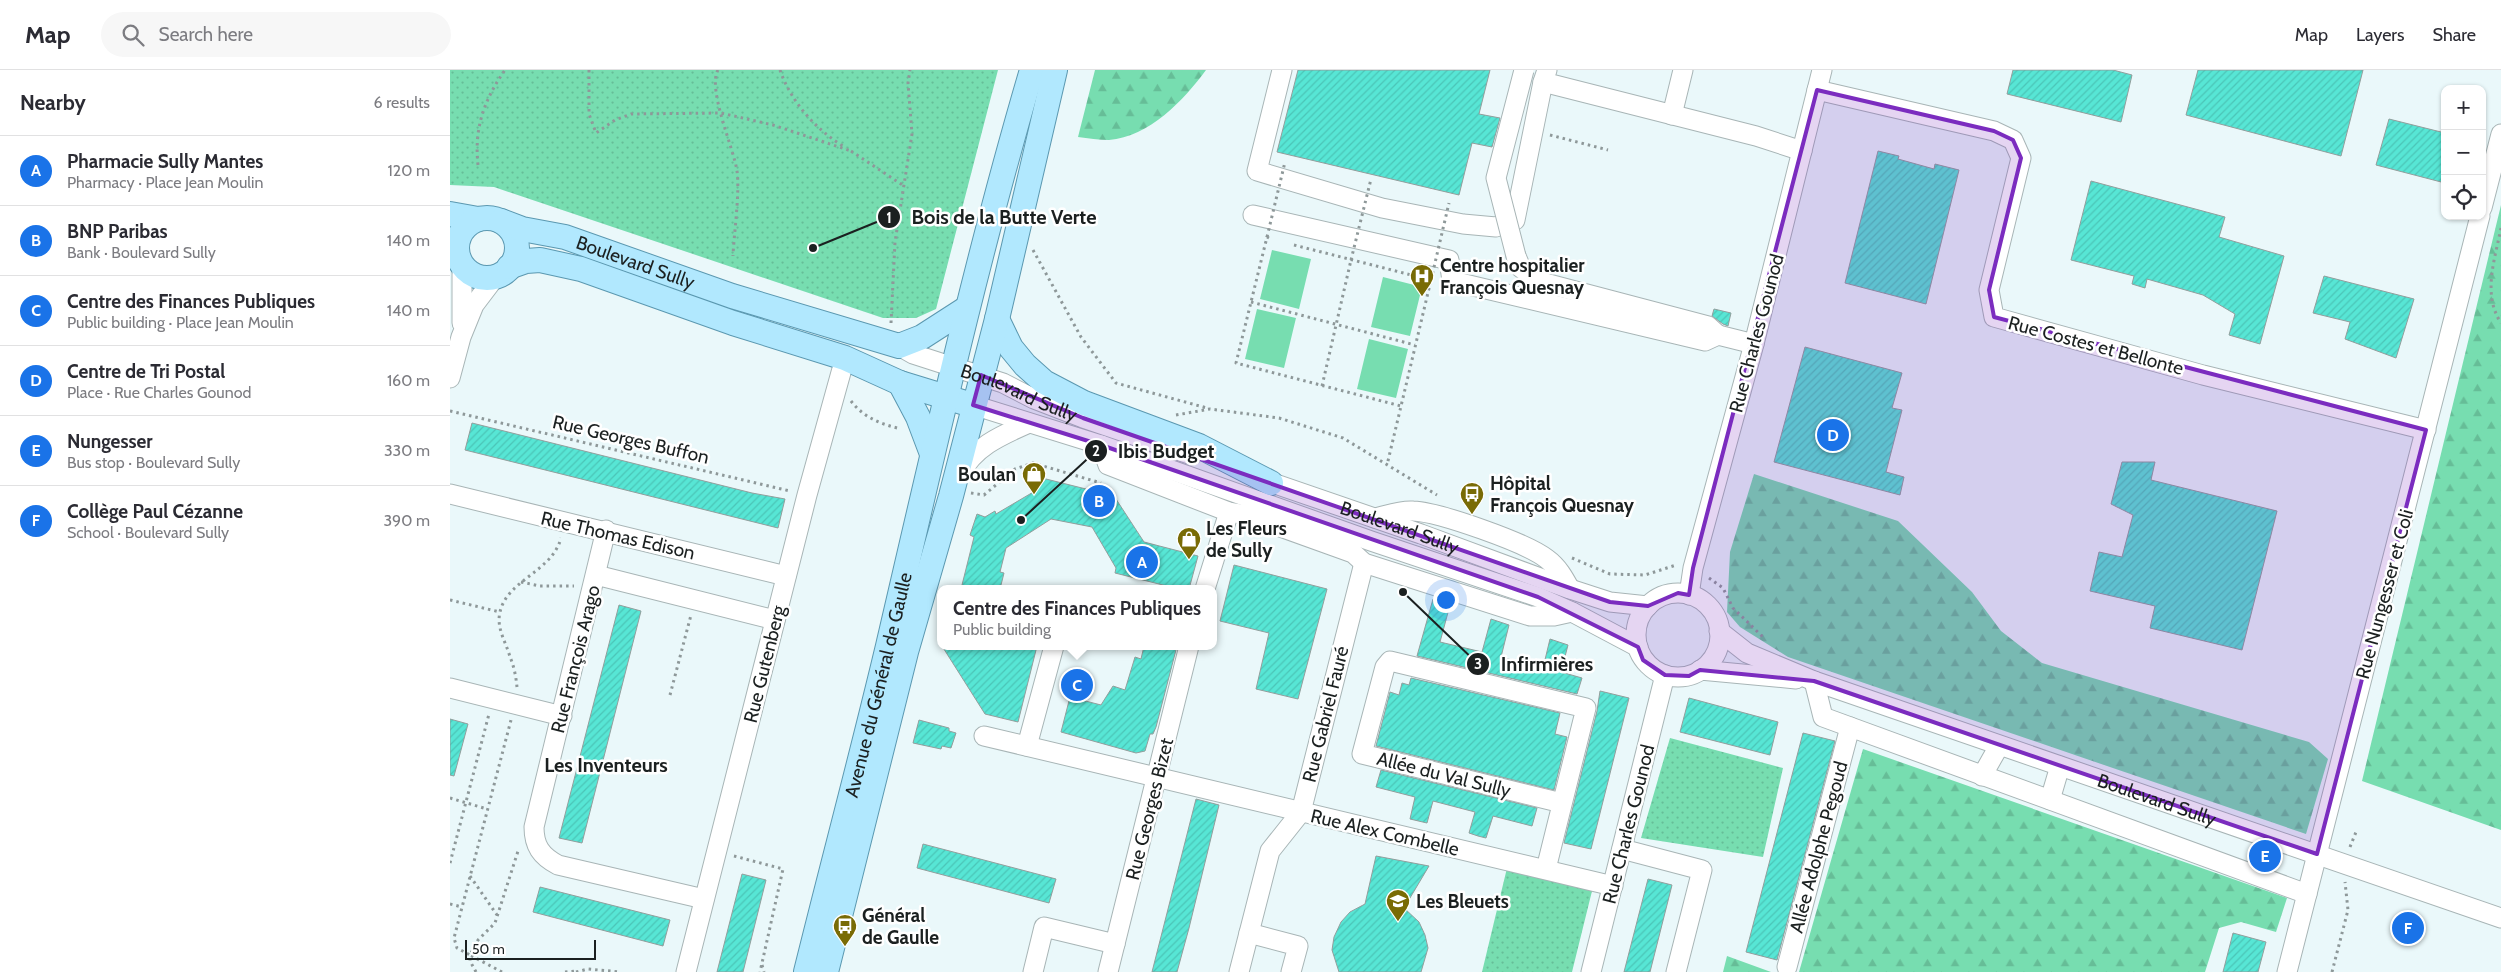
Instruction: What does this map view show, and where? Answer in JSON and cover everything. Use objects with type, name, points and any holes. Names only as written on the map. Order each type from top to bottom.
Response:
[{"type":"main road","name":"Avenue du Général de Gaulle","points":[[806,972],[887,648],[967,308],[1032,70]]},
{"type":"main road","name":"Avenue du Général de Gaulle","points":[[826,972],[906,652],[997,319],[1055,70]]},
{"type":"main road","name":"Boulevard Sully","points":[[450,214],[489,220],[565,238],[732,296],[895,335]]},
{"type":"main road","points":[[489,220],[513,234],[516,242],[516,251],[503,272],[477,276],[456,256],[458,238],[469,223],[489,220]]},
{"type":"main road","name":"Boulevard Sully","points":[[503,272],[526,261],[540,260],[566,265],[639,288],[732,323],[845,358],[900,383],[973,405]]},
{"type":"main road","points":[[895,335],[929,333],[967,308]]},
{"type":"main road","points":[[997,319],[1011,348],[1029,370],[1044,382],[1084,403],[1199,446],[1271,483]]},
{"type":"main road","points":[[900,383],[918,416],[932,454]]},
{"type":"street","points":[[1282,70],[1257,171],[1382,208],[1463,224],[1496,227],[1515,220],[1545,76],[1672,115],[1756,136],[1802,151]]},
{"type":"street","points":[[1524,70],[1496,178],[1516,256],[1521,268],[1541,282],[1708,326],[1718,335],[1754,344]]},
{"type":"street","points":[[1672,115],[1683,70]]},
{"type":"street","name":"Rue Charles Gounod","points":[[1690,595],[1693,568],[1754,344],[1822,70]]},
{"type":"street","name":"Rue Costes et Bellonte","points":[[1817,90],[1994,131],[2014,140],[2021,158],[1989,290],[1994,317],[2203,375],[2426,430]]},
{"type":"street","points":[[2486,192],[2501,134]]},
{"type":"street","points":[[1253,214],[1449,260],[1452,281],[1705,341],[1718,335]]},
{"type":"street","name":"Rue Nungesser et Coli","points":[[2287,972],[2479,220]]},
{"type":"street","points":[[456,256],[463,303],[461,337]]},
{"type":"street","points":[[450,378],[461,337],[474,305],[503,272]]},
{"type":"street","name":"Boulevard Sully","points":[[895,335],[913,354],[981,375],[1083,418],[1375,518],[1570,590],[1610,602],[1648,606]]},
{"type":"street","name":"Rue Gutenberg","points":[[686,972],[806,495],[845,358]]},
{"type":"street","name":"Boulevard Sully","points":[[973,405],[1101,445],[1371,541],[1538,597],[1572,612],[1638,647]]},
{"type":"street","points":[[952,489],[965,464],[973,456],[1002,435],[1029,423]]},
{"type":"street","points":[[1101,445],[1108,465],[1229,512],[1247,515],[1353,553],[1364,564],[1408,576],[1530,616],[1554,616],[1572,612]]},
{"type":"street","name":"Rue Thomas Edison","points":[[450,494],[565,523],[606,530],[786,576]]},
{"type":"street","points":[[1206,585],[1229,512]]},
{"type":"street","name":"Rue François Arago","points":[[534,837],[536,816],[606,530]]},
{"type":"street","points":[[1371,541],[1408,576]]},
{"type":"street","name":"Rue Gabriel Fauré","points":[[1239,972],[1270,851],[1300,812],[1364,564]]},
{"type":"street","points":[[594,583],[695,600],[775,620]]},
{"type":"street","points":[[1719,631],[1715,654],[1700,670],[1689,676],[1666,675],[1653,669],[1644,660],[1638,647],[1637,625],[1648,606],[1667,595],[1690,595],[1710,608],[1719,631],[1747,653],[1814,681]]},
{"type":"street","points":[[1027,746],[1053,650]]},
{"type":"street","name":"Rue Georges Bizet","points":[[1108,972],[1188,650]]},
{"type":"street","name":"Allée du Val Sully","points":[[1546,869],[1586,708],[1390,661],[1385,666],[1362,754],[1562,803]]},
{"type":"street","points":[[1700,670],[1814,681]]},
{"type":"street","name":"Rue Charles Gounod","points":[[1591,972],[1666,675]]},
{"type":"street","points":[[1814,681],[1823,717],[2307,894]]},
{"type":"street","name":"Boulevard Sully","points":[[1814,681],[2501,918]]},
{"type":"street","points":[[450,688],[562,716]]},
{"type":"street","name":"Allée Adolphe Pegoud","points":[[1787,967],[1850,727]]},
{"type":"street","name":"Rue Alex Combelle","points":[[984,736],[1613,886]]},
{"type":"street","points":[[1982,776],[1999,746]]},
{"type":"street","points":[[2050,800],[2060,766]]},
{"type":"street","points":[[534,837],[536,847],[558,865],[704,899]]},
{"type":"street","points":[[1622,849],[1702,870],[1676,972]]},
{"type":"street","points":[[1033,972],[1044,927],[1115,944]]},
{"type":"street","points":[[1249,933],[1298,946],[1291,972]]},
{"type":"path","points":[[478,165],[476,147],[480,119],[488,96],[505,70]]},
{"type":"path","points":[[589,70],[589,114],[596,133],[615,120],[631,114],[721,113],[773,126],[851,151]]},
{"type":"path","points":[[718,70],[715,74],[716,87],[737,171],[733,256]]},
{"type":"path","points":[[780,70],[792,98],[803,112],[840,144],[904,186]]},
{"type":"path","points":[[895,335],[895,242],[912,134],[908,83],[910,70]]},
{"type":"path","points":[[1546,134],[1608,150]]},
{"type":"path","points":[[1285,162],[1236,363],[1401,406]]},
{"type":"path","points":[[1322,386],[1371,179]]},
{"type":"path","points":[[1387,466],[1449,203]]},
{"type":"path","points":[[2501,228],[2490,294],[2493,311],[2501,323]]},
{"type":"path","points":[[1267,237],[1276,240]]},
{"type":"path","points":[[1286,242],[1431,280]]},
{"type":"path","points":[[1028,246],[1034,250],[1081,337],[1116,383],[1210,409],[1279,418],[1343,438],[1440,497]]},
{"type":"path","points":[[1251,302],[1415,345]]},
{"type":"path","points":[[847,394],[864,415],[884,425],[902,429]]},
{"type":"path","points":[[1174,416],[1210,409]]},
{"type":"path","name":"Rue Georges Buffon","points":[[450,411],[806,495]]},
{"type":"path","points":[[952,489],[984,495],[1015,469],[1033,463],[1108,485]]},
{"type":"path","points":[[502,972],[456,948],[454,938],[518,693],[510,656],[500,632],[500,612],[506,598],[522,582],[541,569],[559,547],[565,523]]},
{"type":"path","points":[[1566,556],[1610,574],[1645,575],[1676,565],[1693,568],[1723,588],[1732,608],[1765,639]]},
{"type":"path","points":[[522,582],[540,586],[594,583]]},
{"type":"path","points":[[450,600],[500,612]]},
{"type":"path","points":[[670,695],[695,600]]},
{"type":"path","points":[[450,863],[493,699]]},
{"type":"path","points":[[450,798],[488,809]]},
{"type":"path","points":[[2332,972],[2348,910],[2343,863],[2356,832]]},
{"type":"path","points":[[476,972],[470,961],[470,955],[478,940],[495,923],[521,841],[534,837]]},
{"type":"path","points":[[716,851],[783,869],[760,972]]},
{"type":"path","points":[[470,876],[498,916]]},
{"type":"path","points":[[450,904],[462,907]]},
{"type":"path","points":[[762,964],[764,972]]},
{"type":"path","points":[[565,972],[576,972],[588,968],[621,972]]},
{"type":"highlighted area","points":[[1817,90],[1994,131],[2013,140],[2021,158],[1989,290],[1994,317],[2426,430],[2317,854],[1814,681],[1700,670],[1689,676],[1665,675],[1643,660],[1638,647],[1538,597],[1101,445],[973,405],[981,375],[1083,418],[1610,602],[1648,606],[1678,593],[1689,595],[1693,568]]},
{"type":"green space","points":[[450,70],[998,70],[936,309],[916,318],[883,318],[494,187],[450,185]]},
{"type":"green space","points":[[1095,70],[1206,70],[1176,105],[1164,115],[1138,132],[1109,140],[1078,137]]},
{"type":"green space","points":[[2501,205],[2501,830],[2362,781]]},
{"type":"green space","points":[[1272,250],[1311,259],[1299,309],[1260,299]]},
{"type":"green space","points":[[1383,277],[1422,287],[1410,336],[1371,327]]},
{"type":"green space","points":[[1257,309],[1296,318],[1284,368],[1245,359]]},
{"type":"green space","points":[[1369,339],[1408,349],[1396,398],[1357,389]]},
{"type":"green space","points":[[1754,474],[1898,521],[1972,592],[2001,631],[2042,663],[2309,742],[2328,759],[2306,834],[1788,657],[1740,627],[1727,612],[1730,552]]},
{"type":"green space","points":[[1670,738],[1783,768],[1763,857],[1641,838]]},
{"type":"green space","points":[[1863,749],[2287,898],[2276,932],[2241,922],[2219,928],[2205,972],[1799,972]]},
{"type":"green space","points":[[1507,868],[1593,887],[1572,972],[1482,972]]},
{"type":"green space","points":[[1727,956],[1771,972],[1723,972]]},
{"type":"building","points":[[1298,70],[1490,70],[1479,114],[1500,118],[1492,147],[1472,143],[1459,195],[1277,152]]},
{"type":"building","points":[[2013,70],[2113,70],[2132,75],[2121,122],[2007,94]]},
{"type":"building","points":[[2198,70],[2363,70],[2341,156],[2186,115]]},
{"type":"building","points":[[2389,119],[2441,132],[2441,182],[2376,165]]},
{"type":"building","points":[[1878,151],[1899,156],[1898,159],[1934,169],[1935,164],[1959,170],[1926,304],[1845,283]]},
{"type":"building","points":[[2091,181],[2225,217],[2219,237],[2284,256],[2260,344],[2229,335],[2235,314],[2203,295],[2147,279],[2145,288],[2132,284],[2134,276],[2071,260]]},
{"type":"building","points":[[2324,276],[2414,299],[2396,358],[2345,339],[2350,322],[2313,313]]},
{"type":"building","points":[[1714,309],[1731,313],[1728,326],[1712,316]]},
{"type":"building","points":[[1805,347],[1902,373],[1892,408],[1902,410],[1886,472],[1904,477],[1900,495],[1774,462]]},
{"type":"building","points":[[472,423],[752,493],[785,499],[778,528],[465,450]]},
{"type":"building","points":[[2122,462],[2155,462],[2151,480],[2277,511],[2242,650],[2150,628],[2155,606],[2090,591],[2099,552],[2122,557],[2133,515],[2111,504]]},
{"type":"building","points":[[1038,477],[1114,496],[1144,542],[1198,556],[1190,585],[1163,585],[1115,573],[1116,568],[1092,527],[1051,519],[1006,548],[1000,572],[1004,573],[1001,585],[962,585],[974,537],[970,535],[977,514],[985,517],[995,511],[996,514],[1035,491]]},
{"type":"building","points":[[1234,565],[1327,589],[1298,699],[1256,689],[1269,633],[1220,621]]},
{"type":"building","points":[[1433,599],[1450,605],[1440,642],[1482,652],[1491,619],[1509,625],[1501,657],[1543,668],[1550,639],[1568,645],[1561,672],[1582,678],[1577,694],[1417,656]]},
{"type":"building","points":[[619,605],[641,611],[582,843],[559,838]]},
{"type":"building","points":[[945,650],[1036,650],[1018,722],[985,714]]},
{"type":"building","points":[[1143,650],[1176,650],[1156,727],[1153,734],[1150,734],[1145,751],[1136,753],[1061,732],[1070,697],[1101,705],[1113,686],[1125,690],[1135,657],[1141,659]]},
{"type":"building","points":[[1411,678],[1560,713],[1555,734],[1567,737],[1554,790],[1376,746],[1390,692],[1399,695],[1402,683],[1409,685]]},
{"type":"building","points":[[1600,691],[1629,698],[1591,849],[1564,843],[1597,711]]},
{"type":"building","points":[[1689,698],[1778,722],[1770,755],[1680,732]]},
{"type":"building","points":[[450,719],[468,724],[454,776],[450,775]]},
{"type":"building","points":[[919,720],[949,728],[949,731],[956,733],[951,748],[942,746],[941,749],[913,743]]},
{"type":"building","points":[[1803,733],[1835,741],[1777,960],[1746,952]]},
{"type":"building","points":[[1381,770],[1537,808],[1532,826],[1493,816],[1486,838],[1478,836],[1469,833],[1475,812],[1433,801],[1427,823],[1410,819],[1415,797],[1376,787]]},
{"type":"building","points":[[1196,799],[1219,805],[1189,928],[1177,972],[1152,972]]},
{"type":"building","points":[[923,844],[1056,879],[1049,903],[917,868]]},
{"type":"building","points":[[1376,856],[1429,866],[1404,908],[1419,922],[1425,935],[1428,948],[1421,972],[1339,972],[1332,950],[1334,937],[1341,922],[1350,912],[1365,904]]},
{"type":"building","points":[[742,874],[766,880],[743,972],[717,972]]},
{"type":"building","points":[[1648,879],[1672,885],[1650,972],[1624,972]]},
{"type":"building","points":[[540,887],[670,920],[663,946],[533,912]]},
{"type":"building","points":[[2233,933],[2266,942],[2258,972],[2223,972]]},
{"type":"place","name":"Bois de la Butte Verte","points":[[813,248]]},
{"type":"place","name":"Centre hospitalier François Quesnay","points":[[1422,297]]},
{"type":"place","name":"Centre de Tri Postal","points":[[1833,435]]},
{"type":"place","name":"Boulan","points":[[1034,495]]},
{"type":"place","name":"BNP Paribas","points":[[1099,501]]},
{"type":"place","name":"Hôpital François Quesnay","points":[[1472,515]]},
{"type":"place","name":"Ibis Budget","points":[[1021,520]]},
{"type":"place","name":"Les Fleurs de Sully","points":[[1189,560]]},
{"type":"place","name":"Pharmacie Sully Mantes","points":[[1142,562]]},
{"type":"place","name":"Infirmières","points":[[1403,592]]},
{"type":"place","name":"Centre des Finances Publiques","points":[[1077,685]]},
{"type":"place","name":"Nungesser","points":[[2265,856]]},
{"type":"place","name":"Les Bleuets","points":[[1398,922]]},
{"type":"place","name":"Collège Paul Cézanne","points":[[2408,928]]},
{"type":"place","name":"Général de Gaulle","points":[[845,947]]},
{"type":"district","name":"Les Inventeurs","points":[[606,765]]}]
